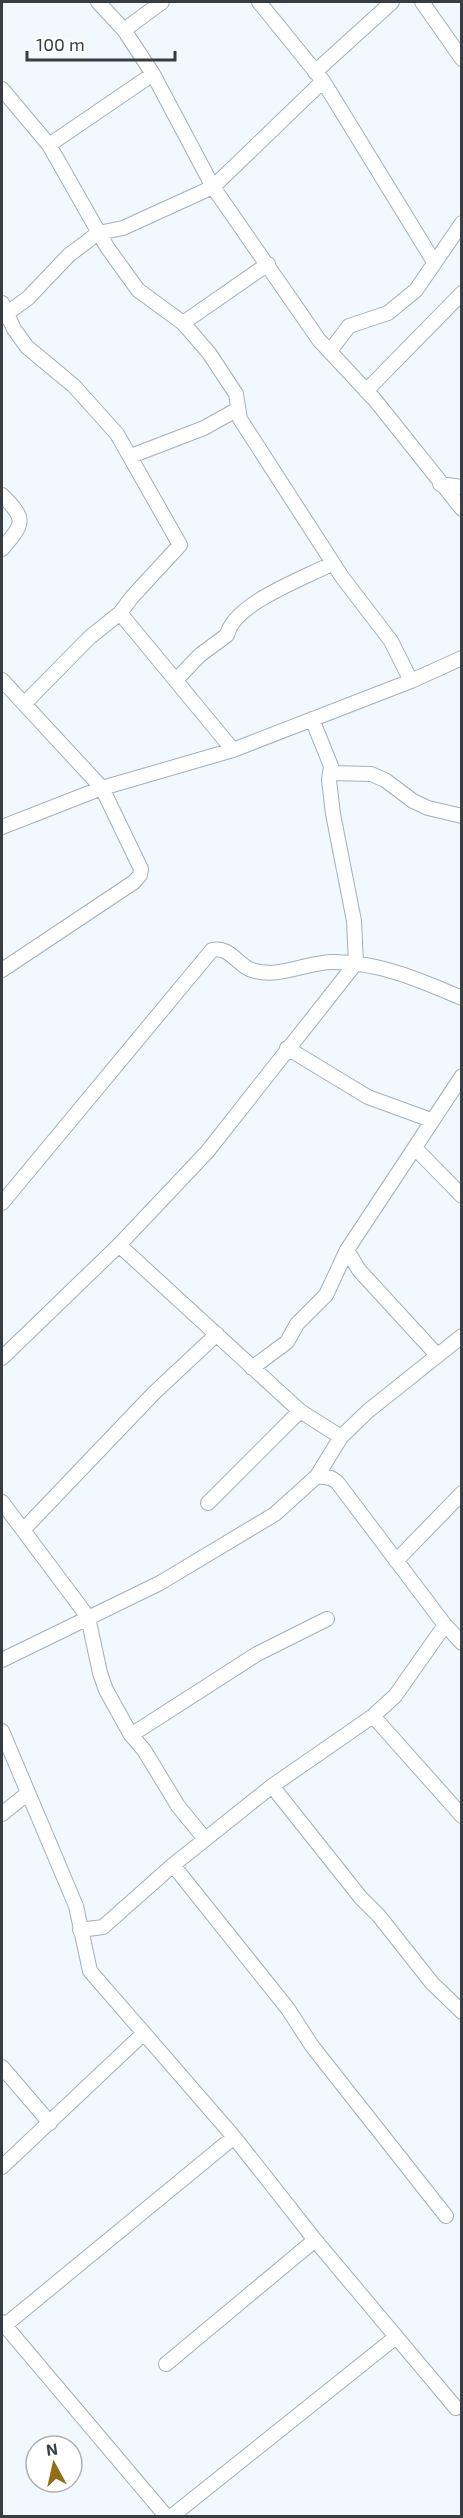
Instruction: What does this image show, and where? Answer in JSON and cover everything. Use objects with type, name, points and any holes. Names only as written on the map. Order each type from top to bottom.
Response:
[{"type":"street","points":[[98,2],[124,30],[153,74],[213,187],[330,351],[366,391],[462,509]]},
{"type":"street","points":[[124,30],[162,2]]},
{"type":"street","points":[[259,2],[319,77],[434,262]]},
{"type":"street","points":[[25,703],[90,636],[120,614],[132,597],[180,546],[131,456],[107,421],[74,386],[27,347],[4,311],[28,298],[69,255],[98,233],[123,228],[213,187],[392,2]]},
{"type":"street","points":[[422,2],[462,59]]},
{"type":"street","points":[[49,145],[153,74]]},
{"type":"street","points":[[2,89],[7,107],[49,145],[98,233],[138,290],[183,323],[209,353],[236,394],[240,419],[333,563],[391,641],[411,681]]},
{"type":"street","points":[[330,351],[350,326],[388,313],[416,290],[462,223]]},
{"type":"street","points":[[183,323],[268,264]]},
{"type":"street","points":[[366,391],[462,293]]},
{"type":"street","points":[[131,456],[204,428],[238,409]]},
{"type":"street","points":[[440,484],[462,487]]},
{"type":"street","points":[[2,495],[17,510],[21,525],[2,549]]},
{"type":"street","points":[[176,680],[200,655],[227,634],[230,624],[241,613],[277,591],[333,563]]},
{"type":"street","points":[[120,614],[233,750]]},
{"type":"street","points":[[2,827],[102,788],[233,750],[411,681],[462,658]]},
{"type":"street","points":[[2,680],[102,788],[139,862],[140,875],[134,882],[2,970]]},
{"type":"street","points":[[2,1358],[119,1245],[207,1152],[356,963],[354,921],[333,814],[331,766],[312,719]]},
{"type":"street","points":[[330,772],[371,774],[385,780],[413,801],[428,808],[462,816]]},
{"type":"street","points":[[2,1203],[212,950],[219,948],[226,950],[254,971],[278,971],[331,961],[356,963],[402,973],[462,998]]},
{"type":"street","points":[[287,1048],[368,1097],[431,1120]]},
{"type":"street","points":[[252,1368],[287,1342],[297,1324],[326,1295],[347,1250],[462,1076]]},
{"type":"street","points":[[415,1148],[462,1196]]},
{"type":"street","points":[[119,1245],[300,1412],[341,1437]]},
{"type":"street","points":[[347,1250],[359,1270],[437,1355]]},
{"type":"street","points":[[23,1530],[154,1393],[217,1334]]},
{"type":"street","points":[[2,1660],[160,1584],[265,1520],[323,1474],[341,1437],[462,1336]]},
{"type":"street","points":[[208,1503],[300,1412]]},
{"type":"street","points":[[323,1474],[337,1482],[444,1625],[462,1643]]},
{"type":"street","points":[[396,1561],[462,1493]]},
{"type":"street","points":[[2,1502],[88,1617],[100,1673],[131,1735],[144,1750],[178,1806],[205,1839]]},
{"type":"street","points":[[131,1735],[262,1651],[327,1619]]},
{"type":"street","points":[[80,1930],[103,1927],[173,1865],[272,1786],[373,1716],[395,1696],[444,1625]]},
{"type":"street","points":[[373,1716],[462,1815]]},
{"type":"street","points":[[2,1731],[76,1906],[90,1971],[142,2034],[234,2137],[315,2240],[456,2408]]},
{"type":"street","points":[[272,1786],[361,1899],[379,1916],[432,1983],[462,2012]]},
{"type":"street","points":[[2,1814],[28,1793]]},
{"type":"street","points":[[173,1865],[288,2009],[312,2046],[446,2216]]},
{"type":"street","points":[[2,2167],[142,2034]]},
{"type":"street","points":[[2,2067],[50,2123]]},
{"type":"street","points":[[165,2517],[3,2324],[234,2137]]},
{"type":"street","points":[[166,2364],[315,2240]]},
{"type":"street","points":[[172,2517],[396,2337]]}]
